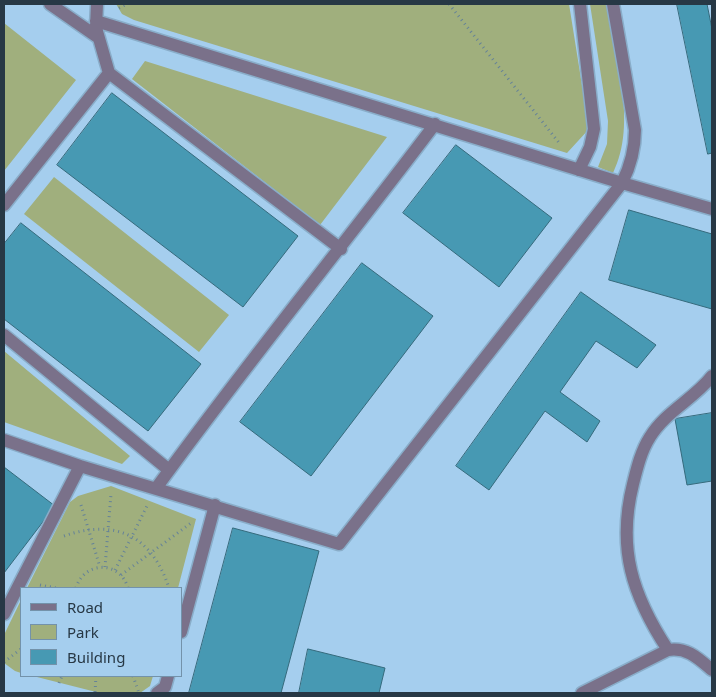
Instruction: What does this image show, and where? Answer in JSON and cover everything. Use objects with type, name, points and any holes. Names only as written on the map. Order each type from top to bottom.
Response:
[{"type":"street","points":[[50,4],[99,38]]},
{"type":"street","points":[[97,4],[96,21],[109,73],[341,249]]},
{"type":"street","points":[[579,170],[590,147],[594,129],[580,4]]},
{"type":"street","points":[[4,440],[80,466],[340,544],[622,184],[631,166],[635,148],[635,130],[616,5]]},
{"type":"street","points":[[96,21],[435,124],[622,184],[712,209]]},
{"type":"street","points":[[4,205],[109,73]]},
{"type":"street","points":[[157,488],[247,366],[341,249],[435,124]]},
{"type":"street","points":[[4,335],[169,470]]},
{"type":"street","points":[[668,650],[653,626],[639,597],[628,566],[625,532],[630,496],[638,463],[650,437],[674,410],[699,392],[712,376]]},
{"type":"street","points":[[4,614],[80,466]]},
{"type":"street","points":[[182,628],[215,505]]},
{"type":"street","points":[[582,693],[668,650],[678,648],[693,654],[712,670]]},
{"type":"street","points":[[157,693],[164,688],[168,677]]},
{"type":"path","points":[[449,4],[562,146]]},
{"type":"path","points":[[105,567],[111,486]]},
{"type":"path","points":[[115,570],[157,488]]},
{"type":"path","points":[[78,496],[100,567]]},
{"type":"path","points":[[121,575],[215,505]]},
{"type":"path","points":[[57,541],[63,536],[88,529],[108,528],[132,537],[151,552],[163,568],[169,587]]},
{"type":"path","points":[[76,587],[83,574],[100,567],[115,570],[121,575],[127,587]]},
{"type":"path","points":[[4,662],[20,649]]},
{"type":"path","points":[[59,683],[62,677]]},
{"type":"path","points":[[95,692],[96,677]]},
{"type":"path","points":[[133,677],[139,693]]},
{"type":"green space","points":[[116,4],[569,4],[589,129],[567,153],[134,20],[122,14]]},
{"type":"green space","points":[[590,4],[606,4],[622,89],[624,133],[620,154],[613,173],[598,167],[607,144],[608,121]]},
{"type":"green space","points":[[4,23],[76,80],[4,171]]},
{"type":"green space","points":[[145,61],[387,137],[320,225],[132,79]]},
{"type":"green space","points":[[54,177],[229,315],[199,352],[24,214]]},
{"type":"green space","points":[[4,351],[130,456],[122,464],[4,422]]},
{"type":"green space","points":[[111,486],[196,519],[178,587],[28,587],[70,502],[78,496]]},
{"type":"green space","points":[[20,602],[20,673],[4,663],[4,635]]},
{"type":"green space","points":[[37,677],[153,677],[150,686],[140,693],[100,693]]},
{"type":"building","points":[[677,4],[707,4],[712,29],[712,153],[708,154]]},
{"type":"building","points":[[112,93],[298,236],[243,307],[57,165]]},
{"type":"building","points":[[456,145],[552,218],[499,287],[403,213]]},
{"type":"building","points":[[629,210],[712,234],[712,309],[609,280]]},
{"type":"building","points":[[21,223],[201,364],[148,431],[4,319],[4,244]]},
{"type":"building","points":[[362,263],[433,316],[311,476],[240,422]]},
{"type":"building","points":[[581,292],[656,345],[637,368],[596,341],[560,392],[600,421],[587,442],[545,411],[489,490],[456,466]]},
{"type":"building","points":[[712,413],[712,481],[687,485],[675,419]]},
{"type":"building","points":[[4,467],[55,506],[4,573]]},
{"type":"building","points":[[233,528],[319,551],[281,693],[189,693]]},
{"type":"building","points":[[308,649],[385,668],[379,693],[299,693]]}]
